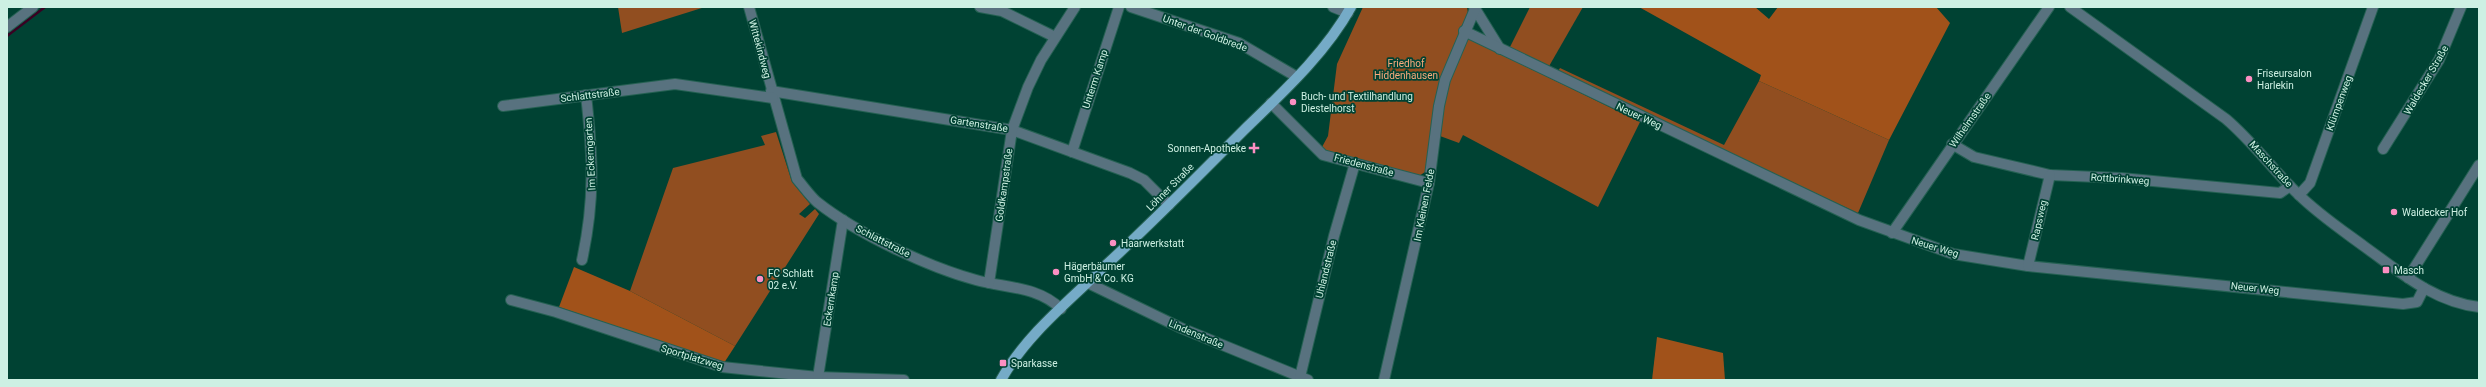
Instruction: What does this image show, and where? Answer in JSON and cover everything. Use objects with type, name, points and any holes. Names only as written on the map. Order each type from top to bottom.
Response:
[{"type":"main road","name":"Löhner Straße","points":[[1001,380],[1022,350],[1061,309],[1169,205],[1297,77],[1318,53],[1349,10]]},
{"type":"street","points":[[7,27],[33,7]]},
{"type":"street","name":"Wittekindweg","points":[[749,7],[772,94]]},
{"type":"street","points":[[980,7],[1002,9],[1056,37]]},
{"type":"street","name":"Goldkampstraße","points":[[989,283],[1012,130],[1028,86],[1075,7]]},
{"type":"street","name":"Unterm Kamp","points":[[1072,152],[1119,7]]},
{"type":"street","name":"Unter der Goldbrede","points":[[1131,7],[1239,43],[1297,77]]},
{"type":"street","points":[[1333,7],[1349,10]]},
{"type":"street","name":"Wilhelmstraße","points":[[1892,233],[1952,144],[2049,7]]},
{"type":"street","name":"Maschstraße","points":[[2070,7],[2226,119],[2249,140],[2290,186],[2337,226],[2424,288],[2450,300],[2479,308]]},
{"type":"street","name":"Klümpenweg","points":[[2300,195],[2310,183],[2373,7]]},
{"type":"street","name":"Waldecker Straße","points":[[2383,149],[2439,60],[2461,7]]},
{"type":"street","points":[[1464,32],[1474,8]]},
{"type":"street","points":[[1474,8],[1500,49]]},
{"type":"street","name":"Neuer Weg","points":[[1464,32],[1837,210],[1892,233],[1953,254],[2028,266],[2403,304],[2417,302],[2424,288]]},
{"type":"street","name":"Im Kleinen Felde","points":[[1384,380],[1407,288],[1429,183],[1439,106],[1445,80],[1464,32]]},
{"type":"street","name":"Schlattstraße","points":[[503,106],[675,84],[772,94],[797,179],[816,202],[843,220],[927,263],[989,283],[1029,290],[1052,300],[1061,309]]},
{"type":"street","name":"Gartenstraße","points":[[772,94],[1012,130],[1144,180],[1169,205]]},
{"type":"street","name":"Im Eckerngarten","points":[[582,260],[588,232],[593,187],[592,141],[586,95]]},
{"type":"street","name":"Friedenstraße","points":[[1271,103],[1323,155],[1429,183]]},
{"type":"street","name":"Rottbrinkweg","points":[[1952,144],[1974,157],[2050,175],[2121,178],[2280,193],[2290,186]]},
{"type":"street","name":"Uhlandstraße","points":[[1304,378],[1334,236],[1355,163]]},
{"type":"street","points":[[2408,278],[2479,165]]},
{"type":"street","name":"Rapsweg","points":[[2028,266],[2050,175]]},
{"type":"street","name":"Eckernkamp","points":[[818,377],[843,220]]},
{"type":"street","name":"Lindenstraße","points":[[1088,283],[1181,328],[1304,378]]},
{"type":"street","name":"Sportplatzweg","points":[[511,300],[556,312],[722,367],[818,377],[904,380]]},
{"type":"green space","points":[[618,7],[705,7],[622,33]]},
{"type":"green space","name":"Friedhof Hiddenhausen","points":[[1363,7],[1467,7],[1468,13],[1459,34],[1640,122],[1598,207],[1463,135],[1459,143],[1440,136],[1425,172],[1419,176],[1324,150],[1322,147],[1328,136],[1337,64]]},
{"type":"green space","points":[[1530,7],[1583,7],[1548,68],[1509,49]]},
{"type":"green space","points":[[1560,68],[1724,145],[1759,81],[1889,140],[1858,213],[1557,73]]},
{"type":"green space","points":[[776,132],[792,182],[810,204],[799,214],[805,218],[815,209],[819,214],[735,346],[630,291],[673,168],[765,145],[761,136]]},
{"type":"shaded area","points":[[1639,7],[1755,7],[1769,19],[1778,7],[1936,7],[1950,23],[1889,140],[1759,81],[1761,75]]},
{"type":"shaded area","points":[[574,267],[630,291],[735,346],[724,363],[559,307]]},
{"type":"shaded area","points":[[1657,337],[1723,353],[1725,380],[1652,380]]},
{"type":"waterway","points":[[7,36],[45,7]]},
{"type":"place","name":"Friseursalon Harlekin","points":[[2249,79]]},
{"type":"place","name":"Buch- und Textilhandlung Diestelhorst","points":[[1293,102]]},
{"type":"place","name":"Sonnen-Apotheke","points":[[1254,148]]},
{"type":"place","name":"Waldecker Hof","points":[[2394,212]]},
{"type":"place","name":"Haarwerkstatt","points":[[1113,243]]},
{"type":"place","name":"Masch","points":[[2386,270]]},
{"type":"place","name":"Hägerbäumer GmbH & Co. KG","points":[[1056,272]]},
{"type":"place","name":"FC Schlatt 02 e.V.","points":[[760,279]]},
{"type":"place","name":"Sparkasse","points":[[1003,363]]}]
